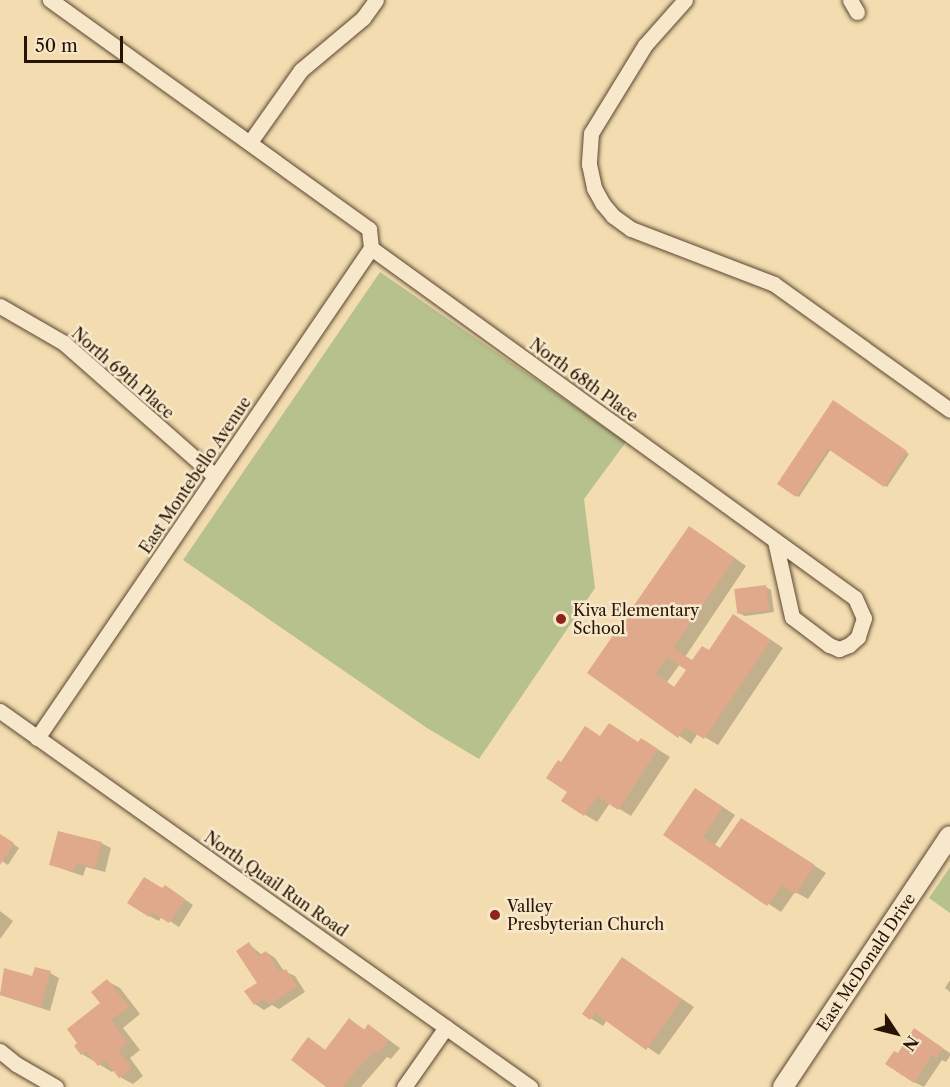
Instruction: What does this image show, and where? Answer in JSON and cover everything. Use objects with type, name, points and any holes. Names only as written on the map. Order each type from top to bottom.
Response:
[{"type":"street","points":[[50,0],[369,229],[371,248]]},
{"type":"street","points":[[250,142],[301,70],[363,18],[376,0]]},
{"type":"street","points":[[685,0],[645,45],[591,133],[589,164],[594,188],[614,216],[630,229],[774,284],[950,410]]},
{"type":"street","name":"East Montebello Avenue","points":[[38,738],[371,248]]},
{"type":"street","name":"North 68th Place","points":[[371,248],[855,598],[864,618],[858,637],[849,645],[839,649],[829,645],[792,617],[776,541]]},
{"type":"street","name":"North 69th Place","points":[[0,306],[64,344],[215,476]]},
{"type":"street","name":"North Quail Run Road","points":[[0,711],[530,1087]]},
{"type":"street","name":"East McDonald Drive","points":[[783,1087],[950,836]]},
{"type":"street","points":[[404,1087],[446,1027]]},
{"type":"street","points":[[0,1051],[16,1064],[56,1087]]},
{"type":"green space","points":[[380,272],[626,442],[584,499],[595,588],[479,759],[427,728],[183,560]]},
{"type":"green space","points":[[950,867],[950,913],[929,898]]},
{"type":"building","points":[[833,400],[907,451],[884,487],[828,449],[796,497],[777,484]]},
{"type":"building","points":[[689,526],[735,558],[673,648],[692,660],[702,646],[709,650],[733,614],[771,640],[704,739],[685,727],[678,738],[587,673]],"holes":[[[667,657],[686,670],[674,687],[656,674]]]},
{"type":"building","points":[[766,585],[769,610],[737,614],[734,589]]},
{"type":"building","points":[[609,723],[638,742],[641,738],[658,749],[618,810],[597,796],[584,816],[561,801],[567,792],[546,778],[558,760],[561,762],[585,726],[600,736]]},
{"type":"building","points":[[695,788],[723,807],[703,837],[720,848],[741,818],[815,865],[795,894],[782,885],[767,906],[663,835]]},
{"type":"building","points":[[58,831],[102,842],[95,868],[76,863],[74,871],[49,865]]},
{"type":"building","points":[[0,834],[14,843],[0,865]]},
{"type":"building","points":[[144,877],[162,888],[165,885],[185,899],[169,923],[152,912],[149,917],[127,903]]},
{"type":"building","points":[[249,942],[258,956],[266,951],[280,972],[286,969],[297,986],[269,1005],[265,998],[254,1005],[244,991],[257,983],[236,951]]},
{"type":"building","points":[[622,957],[682,999],[646,1050],[595,1013],[590,1020],[582,1014]]},
{"type":"building","points":[[35,967],[51,971],[41,1007],[0,995],[4,968],[32,976]]},
{"type":"building","points":[[107,979],[129,1007],[111,1020],[128,1043],[118,1051],[132,1068],[119,1078],[105,1060],[98,1066],[86,1051],[81,1055],[74,1046],[77,1043],[67,1029],[100,1003],[91,992]]},
{"type":"building","points":[[349,1018],[364,1030],[368,1024],[389,1040],[378,1054],[374,1050],[343,1087],[326,1087],[291,1060],[308,1037],[325,1050]]},
{"type":"building","points":[[914,1028],[943,1048],[936,1058],[932,1055],[914,1083],[885,1064],[894,1051],[898,1053]]},
{"type":"place","name":"Kiva Elementary School","points":[[561,619]]},
{"type":"place","name":"Valley Presbyterian Church","points":[[495,915]]}]
